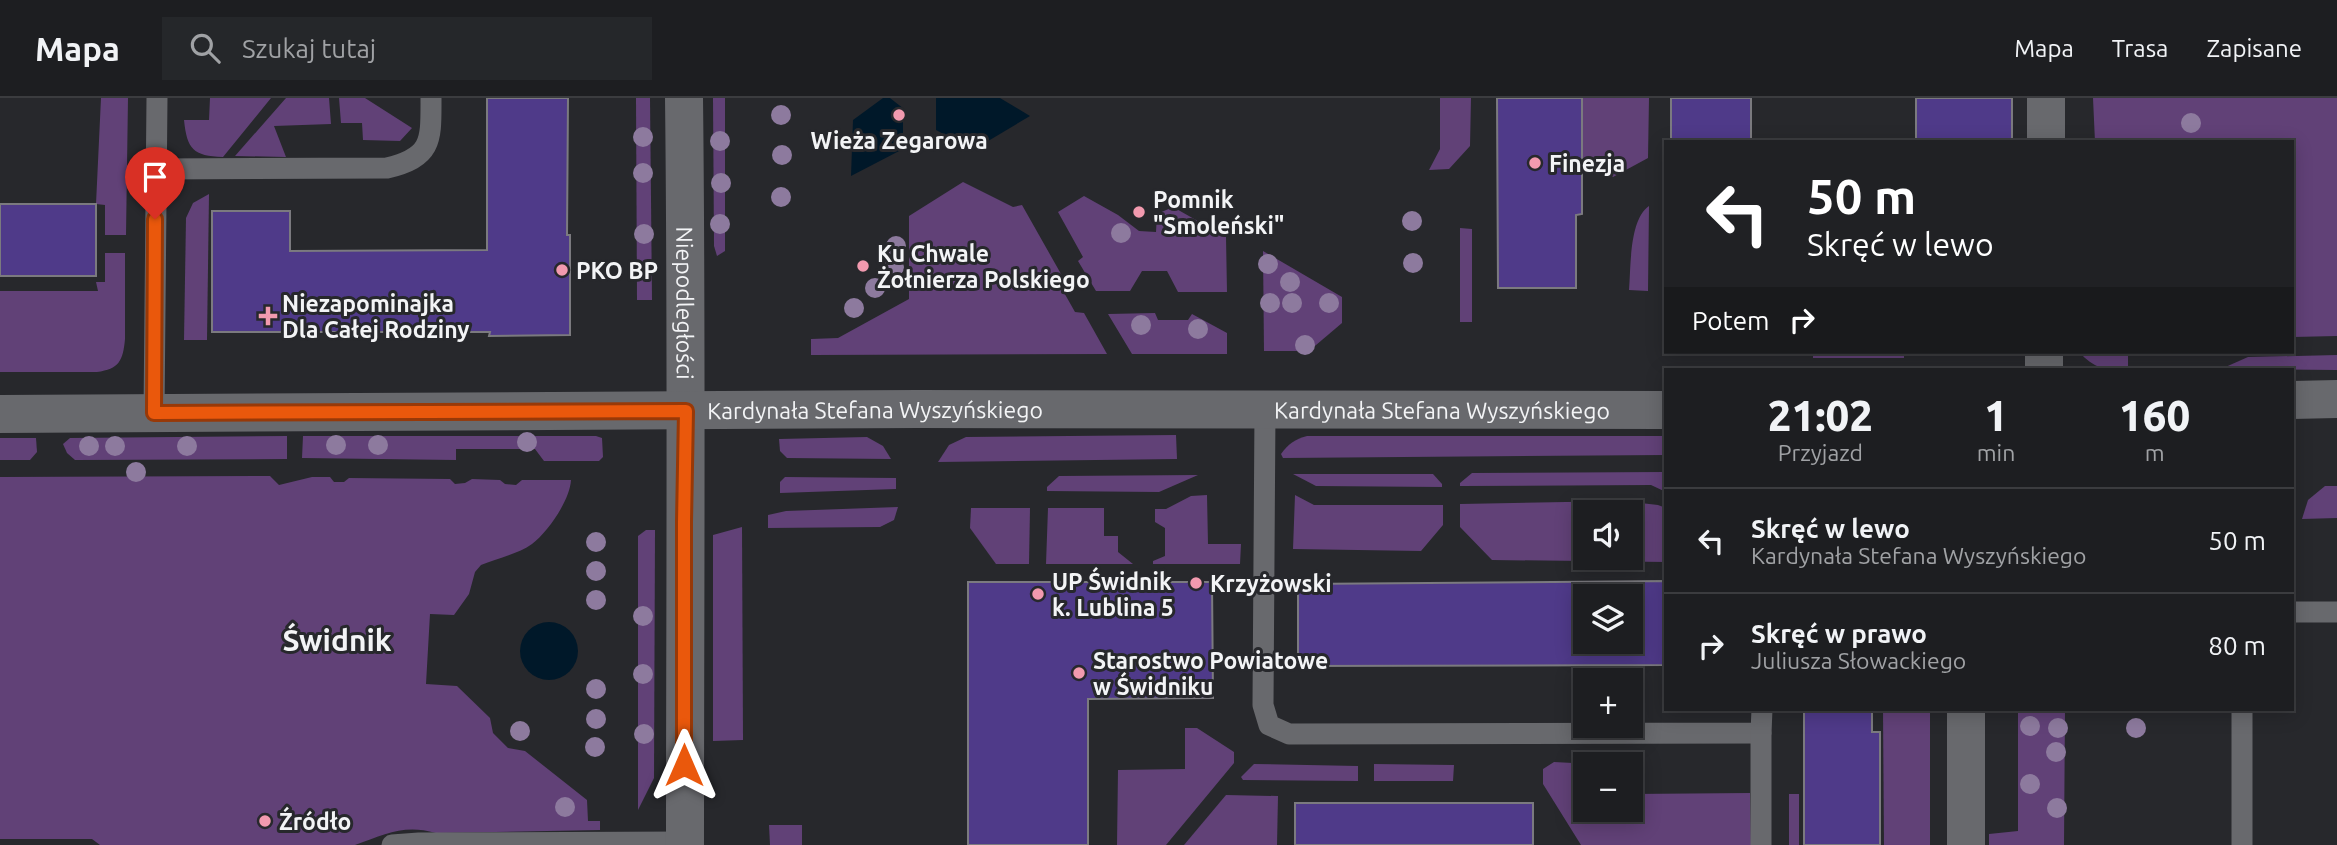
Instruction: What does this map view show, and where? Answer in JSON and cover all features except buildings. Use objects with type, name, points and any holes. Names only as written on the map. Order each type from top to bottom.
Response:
[{"type":"street","name":"Niepodległości","points":[[684,98],[685,844]]},
{"type":"street","points":[[2046,98],[2046,140]]},
{"type":"street","points":[[2294,400],[2337,399]]},
{"type":"street","name":"Kardynała Stefana Wyszyńskiego","points":[[0,414],[1664,410]]},
{"type":"street","points":[[1966,711],[1966,845]]},
{"type":"lane","points":[[154,413],[157,98]]},
{"type":"lane","points":[[156,169],[387,168],[408,163],[423,152],[431,133],[431,98]]},
{"type":"lane","points":[[1265,410],[1263,705],[1269,725],[1289,734],[1761,733]]},
{"type":"lane","points":[[2294,612],[2337,612]]},
{"type":"lane","points":[[1761,845],[1762,711]]},
{"type":"lane","points":[[2242,711],[2242,845]]},
{"type":"lane","points":[[392,845],[685,844]]},
{"type":"shaded area","points":[[101,98],[128,98],[126,235],[105,235],[105,205],[96,204]]},
{"type":"shaded area","points":[[210,98],[271,98],[223,157],[205,155],[193,149],[185,130],[184,120],[209,120]]},
{"type":"shaded area","points":[[286,98],[329,98],[331,124],[274,126],[286,157],[235,156]]},
{"type":"shaded area","points":[[339,98],[365,98],[412,128],[400,141],[363,140],[362,123],[341,123]]},
{"type":"shaded area","points":[[636,98],[650,98],[652,300],[637,300]]},
{"type":"shaded area","points":[[713,98],[725,98],[725,251],[717,256],[714,246]]},
{"type":"shaded area","points":[[1440,98],[1471,98],[1470,146],[1449,169],[1429,170],[1440,149]]},
{"type":"shaded area","points":[[1582,98],[1649,98],[1648,158],[1613,177],[1593,159],[1582,158]]},
{"type":"shaded area","points":[[2093,98],[2337,98],[2337,336],[2294,337],[2294,140],[2095,140]]},
{"type":"shaded area","points":[[963,182],[1013,207],[1022,205],[1065,281],[1062,289],[1075,312],[1084,313],[1107,354],[811,355],[811,339],[838,338],[909,299],[909,216]]},
{"type":"shaded area","points":[[209,194],[207,340],[184,340],[186,218],[193,203]]},
{"type":"shaded area","points":[[1084,196],[1118,215],[1139,231],[1156,232],[1157,214],[1173,207],[1226,237],[1227,292],[1178,292],[1167,271],[1142,271],[1130,291],[1096,291],[1078,261],[1083,257],[1058,212]]},
{"type":"shaded area","points":[[1649,206],[1648,291],[1629,290],[1634,233],[1642,213]]},
{"type":"shaded area","points":[[1460,228],[1472,229],[1472,322],[1460,322]]},
{"type":"shaded area","points":[[1263,251],[1342,297],[1342,323],[1309,351],[1264,351]]},
{"type":"shaded area","points":[[105,253],[125,253],[125,339],[119,363],[110,369],[97,372],[0,372],[0,291],[98,291],[96,282],[105,282]]},
{"type":"shaded area","points":[[1155,313],[1158,320],[1188,320],[1192,314],[1227,333],[1227,354],[1132,354],[1108,314]]},
{"type":"shaded area","points":[[1813,354],[1904,354],[1904,358],[1813,358]]},
{"type":"shaded area","points":[[2081,354],[2128,354],[2128,368],[2107,368],[2090,362]]},
{"type":"shaded area","points":[[2337,355],[2337,370],[2223,368],[2248,357]]},
{"type":"shaded area","points":[[1176,435],[1177,459],[938,462],[949,445],[966,437]]},
{"type":"shaded area","points":[[287,436],[287,459],[75,460],[67,453],[63,444],[70,438]]},
{"type":"shaded area","points":[[303,436],[596,436],[602,438],[603,457],[599,461],[544,461],[535,449],[456,449],[456,460],[302,458]]},
{"type":"shaded area","points":[[1307,436],[1664,436],[1664,455],[1283,458],[1281,454],[1295,440]]},
{"type":"shaded area","points":[[867,437],[883,446],[891,459],[787,458],[780,451],[779,439]]},
{"type":"shaded area","points":[[0,438],[36,438],[37,452],[30,460],[0,460]]},
{"type":"shaded area","points":[[1664,472],[1664,491],[1651,485],[1460,486],[1472,473]]},
{"type":"shaded area","points":[[1293,474],[1433,474],[1442,487],[1316,486]]},
{"type":"shaded area","points":[[1198,475],[1159,492],[1047,491],[1047,487],[1059,476]]},
{"type":"shaded area","points":[[270,476],[279,485],[312,477],[330,477],[334,482],[344,482],[349,478],[450,479],[455,484],[472,479],[500,480],[505,484],[516,485],[522,480],[571,480],[562,506],[538,539],[520,551],[481,565],[475,572],[469,594],[454,615],[430,614],[426,684],[457,686],[490,718],[493,733],[508,748],[525,751],[587,800],[588,821],[600,821],[600,830],[436,833],[404,830],[355,845],[100,845],[92,839],[0,839],[0,477]]},
{"type":"shaded area","points":[[785,477],[896,478],[896,489],[780,493],[780,482]]},
{"type":"shaded area","points":[[2325,486],[2337,486],[2337,518],[2302,519],[2308,500]]},
{"type":"shaded area","points":[[1207,495],[1208,544],[1241,544],[1240,564],[1153,564],[1153,561],[1165,556],[1165,528],[1155,522],[1155,509],[1166,509],[1191,496]]},
{"type":"shaded area","points":[[1295,495],[1314,505],[1443,505],[1443,525],[1421,551],[1293,549]]},
{"type":"shaded area","points":[[1573,502],[1573,561],[1492,560],[1460,527],[1460,504]]},
{"type":"shaded area","points":[[1643,503],[1664,507],[1664,562],[1643,562]]},
{"type":"shaded area","points":[[898,507],[894,520],[880,527],[768,528],[768,515],[786,511]]},
{"type":"shaded area","points":[[971,508],[1030,508],[1029,564],[996,564],[970,528]]},
{"type":"shaded area","points":[[1048,508],[1104,508],[1104,536],[1118,536],[1118,552],[1133,564],[1046,564]]},
{"type":"shaded area","points":[[742,527],[743,740],[713,741],[713,535]]},
{"type":"shaded area","points":[[646,530],[655,530],[654,778],[638,810],[638,536]]},
{"type":"shaded area","points":[[1883,711],[1930,711],[1930,845],[1884,845]]},
{"type":"shaded area","points":[[2018,711],[2065,711],[2064,845],[1989,845],[1989,834],[2018,831]]},
{"type":"shaded area","points":[[1185,728],[1197,728],[1234,752],[1234,763],[1166,845],[1117,845],[1118,770],[1185,769]]},
{"type":"shaded area","points":[[1554,762],[1573,763],[1573,822],[1643,822],[1643,794],[1750,793],[1751,845],[1581,845],[1543,784],[1543,769]]},
{"type":"shaded area","points":[[1254,764],[1358,766],[1358,781],[1243,780],[1241,777]]},
{"type":"shaded area","points":[[1374,764],[1454,765],[1453,781],[1374,781]]},
{"type":"shaded area","points":[[1789,794],[1799,794],[1799,845],[1789,845]]},
{"type":"shaded area","points":[[1226,795],[1278,796],[1277,845],[1184,845]]},
{"type":"shaded area","points":[[769,825],[802,825],[802,845],[770,845]]},
{"type":"water","points":[[883,98],[890,98],[904,109],[895,108],[895,121],[903,122],[903,149],[851,176],[853,120]]},
{"type":"water","points":[[936,98],[1000,98],[1030,116],[973,150],[936,130]]},
{"type":"water","points":[[543,622],[555,622],[570,630],[578,645],[578,657],[570,672],[555,680],[543,680],[528,672],[520,657],[520,645],[528,630]]},
{"type":"place","name":"Wieża Zegarowa","points":[[899,115]]},
{"type":"place","name":"Finezja","points":[[1535,163]]},
{"type":"place","name":"Pomnik \"Smoleński\"","points":[[1139,212]]},
{"type":"place","name":"Ku Chwale Żołnierza Polskiego","points":[[863,266]]},
{"type":"place","name":"PKO BP","points":[[562,270]]},
{"type":"place","name":"Niezapominajka Dla Całej Rodziny","points":[[268,316]]},
{"type":"place","name":"Krzyżowski","points":[[1196,583]]},
{"type":"place","name":"UP Świdnik k. Lublina 5","points":[[1038,594]]},
{"type":"place","name":"Starostwo Powiatowe w Świdniku","points":[[1079,673]]},
{"type":"place","name":"Źródło","points":[[265,821]]},
{"type":"district","name":"Świdnik","points":[[337,640]]},
{"type":"route","points":[[155,219],[154,413],[686,411],[684,765]]}]
